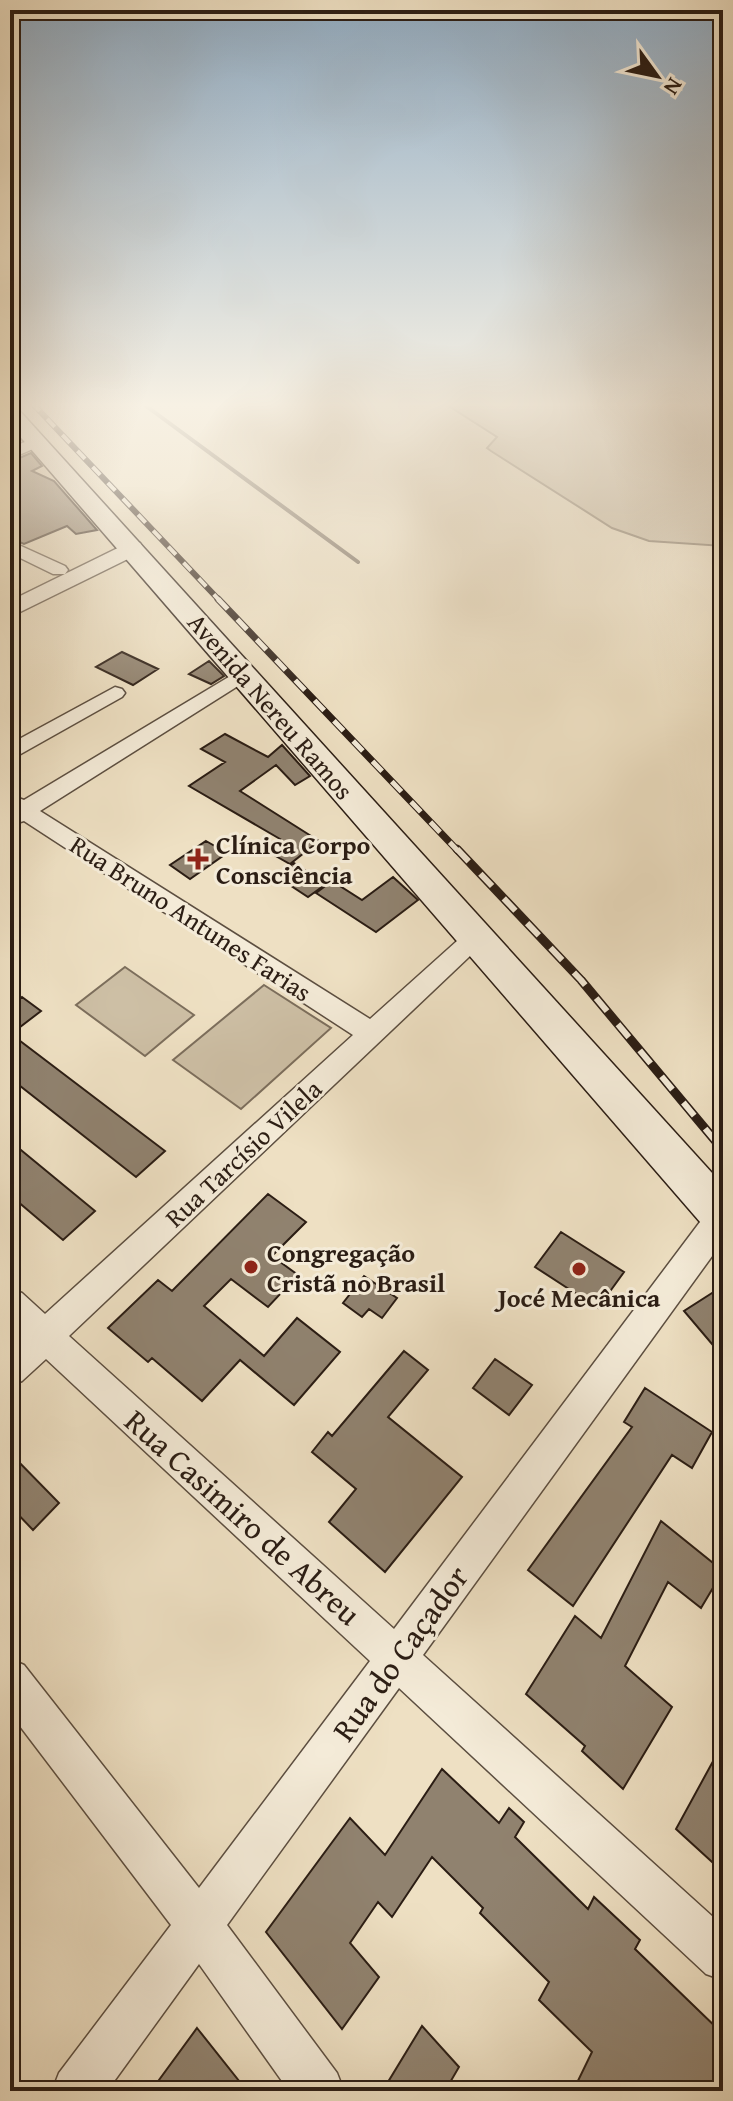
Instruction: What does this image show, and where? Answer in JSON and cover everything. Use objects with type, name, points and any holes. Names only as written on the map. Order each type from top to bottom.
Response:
[{"type":"main road","name":"Avenida Nereu Ramos","points":[[81,501],[127,543],[723,1216]]},
{"type":"street","points":[[10,594],[59,570],[127,543]]},
{"type":"street","points":[[10,610],[127,543]]},
{"type":"street","points":[[10,546],[59,570]]},
{"type":"street","points":[[14,810],[242,675]]},
{"type":"street","points":[[10,753],[115,693]]},
{"type":"street","name":"Rua Bruno Antunes Farias","points":[[14,810],[372,1034]]},
{"type":"street","name":"Rua Tarcísio Vilela","points":[[10,1369],[476,938]]},
{"type":"street","name":"Rua do Caçador","points":[[77,2091],[723,1216]]},
{"type":"street","name":"Rua Casimiro de Abreu","points":[[10,1304],[723,1957]]},
{"type":"street","points":[[10,1679],[200,1926],[319,2091]]},
{"type":"shaded area","points":[[570,501],[723,501],[723,546],[649,541],[612,528]]},
{"type":"shaded area","points":[[125,967],[194,1015],[145,1056],[76,1005]]},
{"type":"shaded area","points":[[264,985],[331,1028],[241,1109],[173,1060]]},
{"type":"building","points":[[10,501],[72,501],[97,530],[76,534],[67,526],[24,544],[10,538]]},
{"type":"building","points":[[122,652],[158,669],[133,685],[96,667]]},
{"type":"building","points":[[209,661],[224,676],[211,684],[189,674]]},
{"type":"building","points":[[225,734],[268,757],[282,745],[310,776],[295,785],[276,765],[240,791],[319,841],[290,864],[265,850],[280,839],[189,786],[225,762],[201,749]]},
{"type":"building","name":"Clínica Corpo Consciência","points":[[206,841],[227,853],[190,879],[170,865]]},
{"type":"building","points":[[294,863],[326,884],[308,897],[276,876]]},
{"type":"building","points":[[393,877],[418,900],[376,932],[316,893],[332,881],[362,900]]},
{"type":"building","points":[[22,997],[41,1011],[11,1034],[165,1151],[136,1177],[10,1078],[10,1006]]},
{"type":"building","points":[[10,1141],[95,1211],[63,1240],[10,1195]]},
{"type":"building","points":[[268,1194],[306,1222],[272,1256],[298,1275],[268,1307],[231,1279],[204,1306],[264,1356],[297,1318],[340,1352],[294,1405],[240,1360],[202,1401],[152,1358],[148,1362],[108,1328],[158,1280],[172,1291]]},
{"type":"building","name":"Jocé Mecânica","points":[[561,1232],[624,1272],[598,1308],[535,1267]]},
{"type":"building","points":[[364,1276],[397,1298],[382,1318],[369,1309],[362,1317],[343,1303]]},
{"type":"building","points":[[723,1286],[723,1357],[684,1311]]},
{"type":"building","points":[[404,1351],[428,1370],[388,1417],[462,1477],[385,1572],[329,1522],[356,1489],[312,1452],[328,1432],[332,1436]]},
{"type":"building","points":[[495,1359],[532,1385],[509,1415],[473,1388]]},
{"type":"building","points":[[645,1388],[712,1432],[692,1468],[672,1455],[573,1606],[528,1570],[632,1427],[624,1422]]},
{"type":"building","points":[[10,1453],[59,1503],[33,1530],[10,1506]]},
{"type":"building","points":[[661,1521],[723,1571],[701,1608],[668,1582],[625,1666],[672,1707],[623,1789],[582,1751],[585,1746],[526,1694],[575,1616],[601,1638]]},
{"type":"building","points":[[723,1743],[723,1872],[676,1829]]},
{"type":"building","points":[[442,1769],[499,1823],[509,1808],[524,1822],[515,1837],[588,1909],[594,1897],[640,1940],[635,1949],[723,2034],[723,2091],[573,2091],[592,2052],[539,2000],[549,1982],[480,1913],[483,1908],[432,1857],[392,1917],[378,1902],[350,1943],[379,1977],[342,2029],[266,1932],[350,1818],[385,1855]]},
{"type":"building","points":[[422,2026],[459,2067],[445,2091],[396,2091],[388,2082]]},
{"type":"building","points":[[197,2028],[247,2091],[167,2091],[159,2080]]},
{"type":"waterway","points":[[275,501],[358,562]]},
{"type":"railway","points":[[125,501],[220,601]]},
{"type":"railway","points":[[218,599],[458,851]]},
{"type":"railway","points":[[457,849],[581,980],[723,1150]]},
{"type":"place","name":"Clínica Corpo Consciência","points":[[198,859]]},
{"type":"place","name":"Congregação Cristã no Brasil","points":[[251,1267]]},
{"type":"place","name":"Jocé Mecânica","points":[[579,1269]]}]
